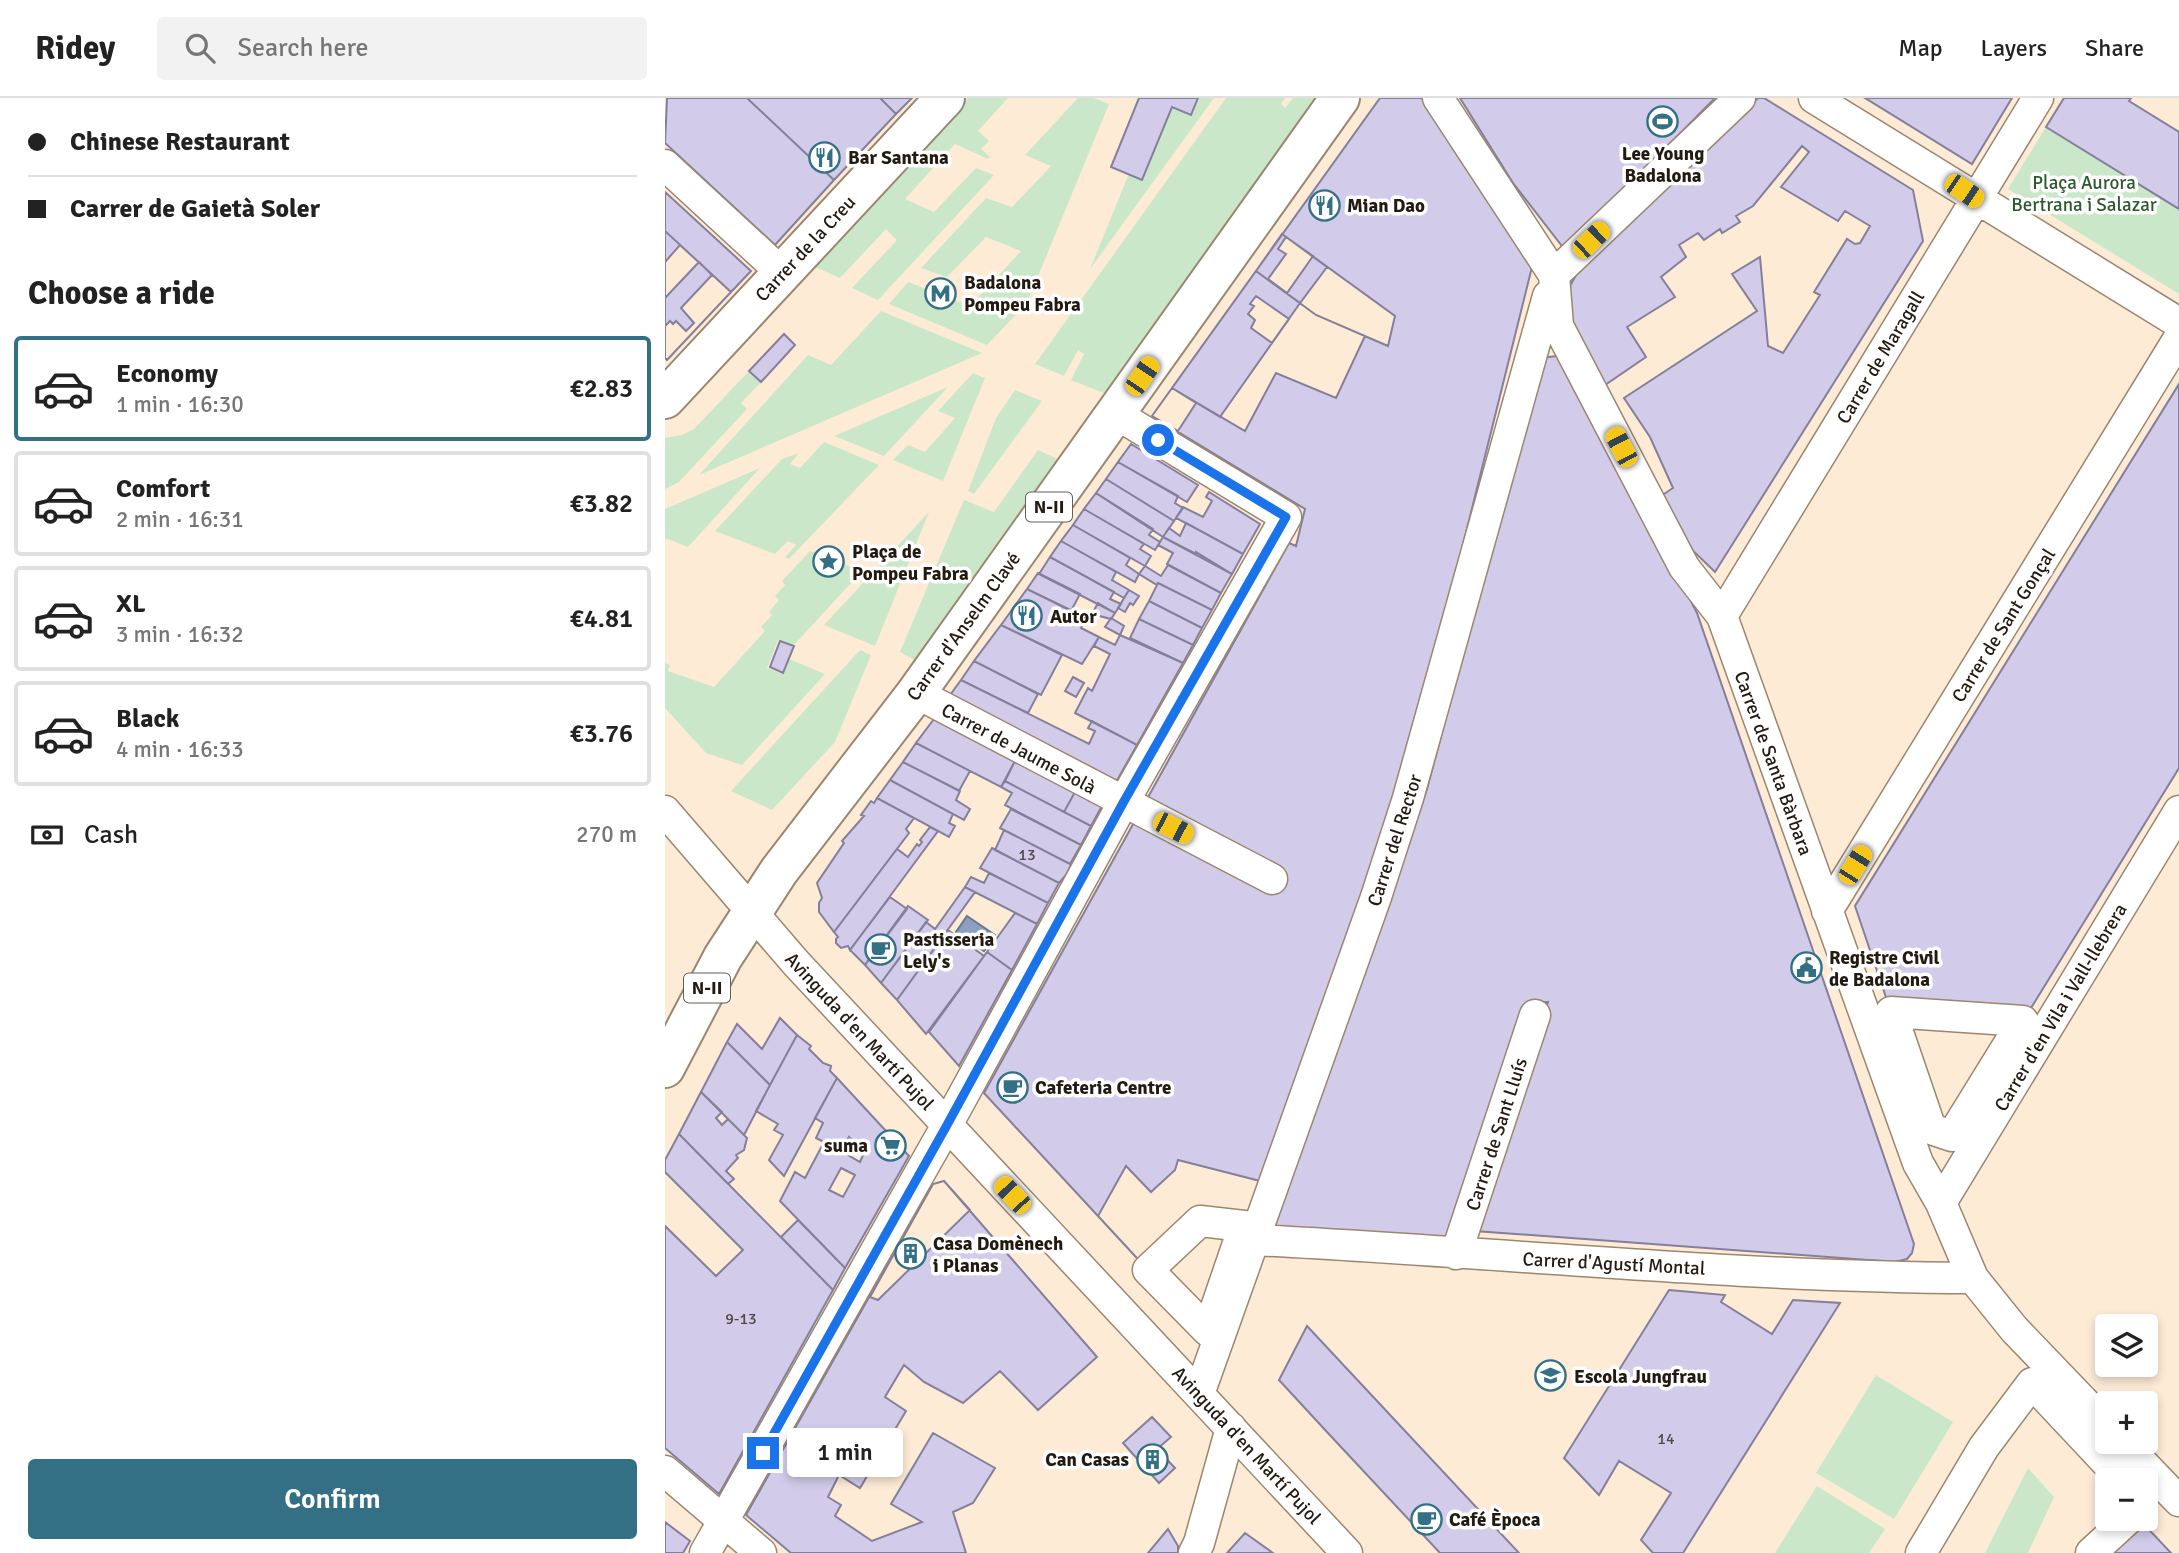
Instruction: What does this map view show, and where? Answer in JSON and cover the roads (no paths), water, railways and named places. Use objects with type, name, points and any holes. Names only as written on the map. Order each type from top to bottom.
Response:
[{"type":"main road","name":"Carrer de la Creu","points":[[665,399],[945,98]]},
{"type":"main road","name":"Carrer d'Anselm Clavé","points":[[752,911],[779,871],[916,693],[1340,98]]},
{"type":"main road","name":"N-II","points":[[665,1068],[723,957],[752,911]]},
{"type":"street","name":"Carrer de Santa Bàrbara","points":[[1438,98],[1554,275],[1558,326],[1684,567],[1722,616],[1918,1163],[1941,1203],[1973,1278],[2014,1329],[2095,1413]]},
{"type":"street","points":[[1554,275],[1741,98]]},
{"type":"street","points":[[1814,98],[2179,323]]},
{"type":"street","name":"Carrer de Maragall","points":[[1722,616],[2038,98]]},
{"type":"street","points":[[665,165],[782,273]]},
{"type":"street","name":"Carrer del Rector","points":[[1199,1394],[1408,798],[1554,275]]},
{"type":"street","name":"Carrer de Sant Gonçal","points":[[1827,911],[2179,338]]},
{"type":"street","points":[[705,1553],[947,1125],[1123,803],[1286,517],[1116,414]]},
{"type":"street","name":"Carrer de Jaume Solà","points":[[916,693],[1272,879]]},
{"type":"street","name":"Avinguda d'en Martí Pujol","points":[[665,811],[796,963],[1347,1553]]},
{"type":"street","name":"Carrer d'en Vila i Vall-llebrera","points":[[1941,1203],[2179,811]]},
{"type":"street","points":[[1891,1012],[2023,1021],[1952,1136],[1931,1129],[1891,1012]]},
{"type":"street","name":"Carrer de Sant Lluís","points":[[1456,1254],[1535,1015]]},
{"type":"street","name":"Carrer d'Agustí Montal","points":[[1255,1240],[1884,1278],[1973,1278]]},
{"type":"street","points":[[1921,1553],[1984,1447],[2032,1383],[2112,1468]]},
{"type":"street","points":[[1194,1553],[1231,1429]]},
{"type":"street","points":[[2133,1454],[2179,1502]]},
{"type":"street","points":[[665,1471],[761,1553]]},
{"type":"street","points":[[2091,1553],[2115,1531]]},
{"type":"street","points":[[719,1553],[728,1537],[748,1553]]},
{"type":"water","points":[[967,916],[995,935],[984,951],[956,932]]},
{"type":"place","name":"Lee Young Badalona","points":[[1663,122]]},
{"type":"place","name":"Bar Santana","points":[[825,157]]},
{"type":"place","name":"Mian Dao","points":[[1324,205]]},
{"type":"place","name":"Badalona Pompeu Fabra","points":[[941,293]]},
{"type":"place","name":"Plaça de Pompeu Fabra","points":[[829,562]]},
{"type":"place","name":"Autor","points":[[1027,616]]},
{"type":"place","name":"Pastisseria Lely's","points":[[880,950]]},
{"type":"place","name":"Registre Civil de Badalona","points":[[1806,968]]},
{"type":"place","name":"Cafeteria Centre","points":[[1012,1087]]},
{"type":"place","name":"suma","points":[[891,1145]]},
{"type":"place","name":"Casa Domènech i Planas","points":[[910,1254]]},
{"type":"place","name":"Escola Jungfrau","points":[[1551,1376]]},
{"type":"place","name":"Can Casas","points":[[1152,1459]]},
{"type":"place","name":"Café Època","points":[[1426,1519]]},
{"type":"park label","name":"Plaça Aurora Bertrana i Salazar","points":[[2084,193]]}]
